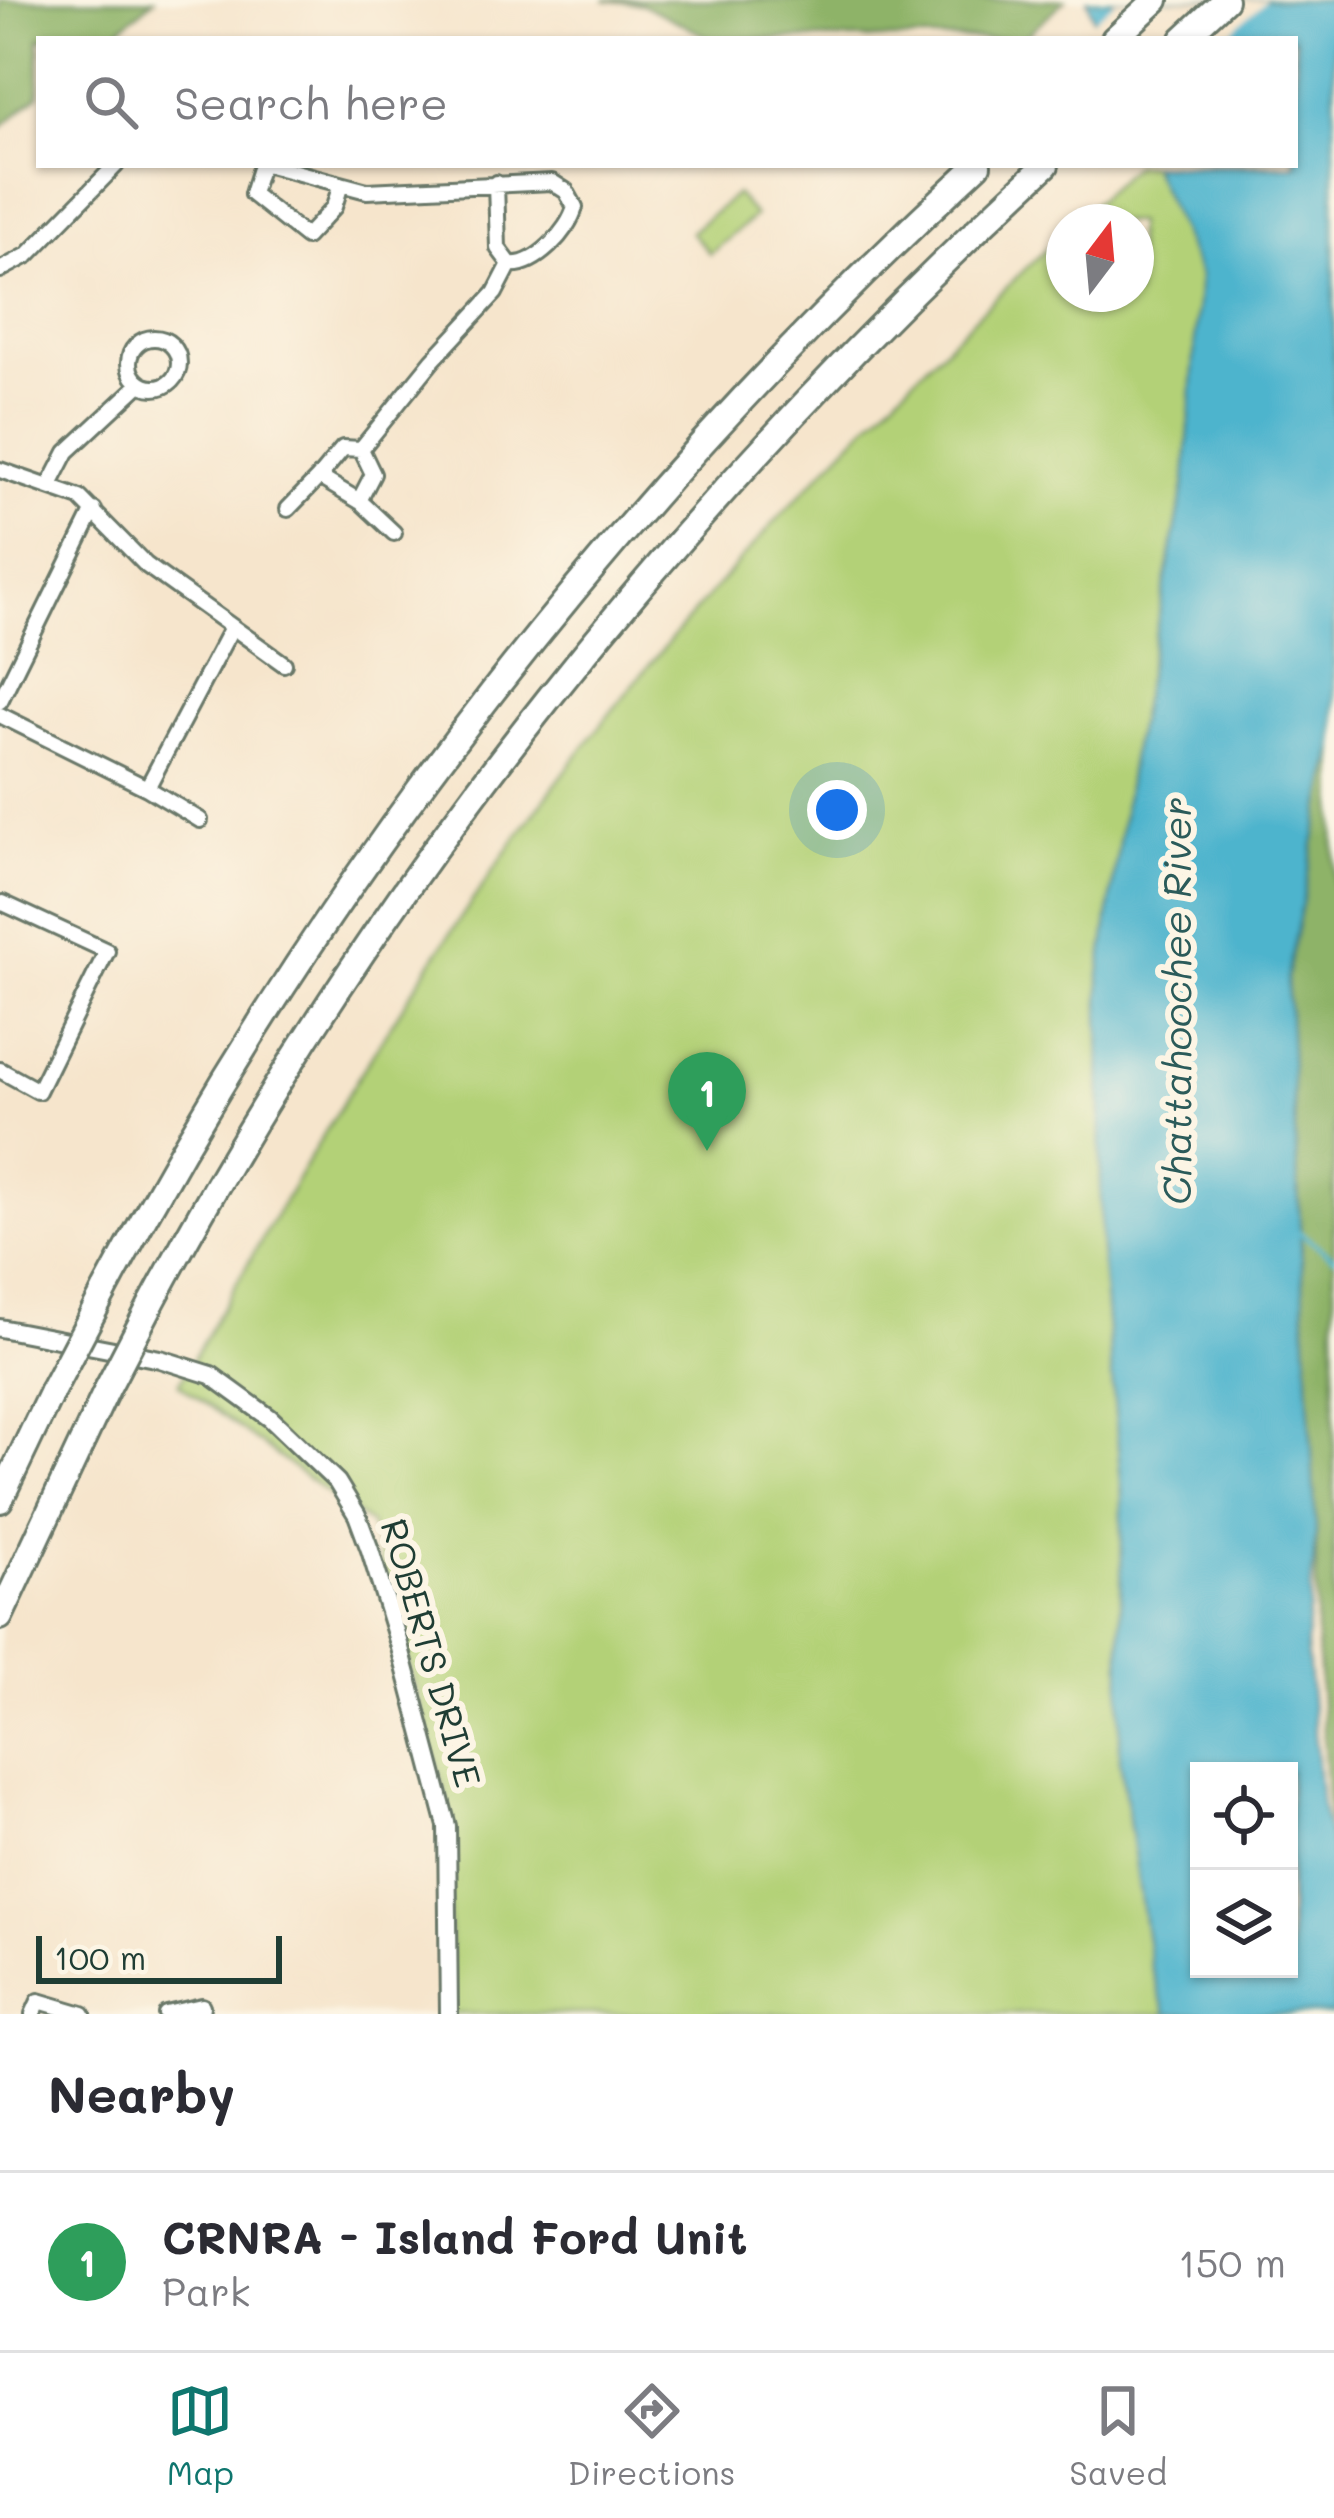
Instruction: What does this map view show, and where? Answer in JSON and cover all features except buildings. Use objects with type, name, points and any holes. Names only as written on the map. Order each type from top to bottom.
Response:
[{"type":"highway","points":[[1117,36],[1156,0]]},
{"type":"highway","points":[[1186,36],[1225,0]]},
{"type":"highway","points":[[0,1500],[104,1292],[197,1127],[300,960],[406,805],[507,671],[734,407],[975,168]]},
{"type":"highway","points":[[0,1616],[107,1389],[234,1157],[338,989],[428,857],[547,698],[689,526],[938,266],[1043,168]]},
{"type":"street","points":[[0,270],[28,255],[113,168]]},
{"type":"street","points":[[264,168],[252,194],[306,237],[334,207],[341,184]]},
{"type":"street","points":[[277,168],[367,191],[496,183],[552,182],[566,191],[575,207],[572,221],[522,265],[510,263],[498,248],[496,183]]},
{"type":"street","points":[[362,449],[433,360],[495,293],[510,263]]},
{"type":"street","points":[[50,485],[68,452],[140,384]]},
{"type":"street","points":[[288,509],[343,448],[362,449]]},
{"type":"street","points":[[358,501],[373,474],[362,449]]},
{"type":"street","points":[[0,470],[80,499],[127,548],[284,664]]},
{"type":"street","points":[[319,477],[358,501],[394,533]]},
{"type":"street","points":[[0,701],[94,510]]},
{"type":"street","points":[[147,788],[232,627]]},
{"type":"street","points":[[0,715],[147,788],[200,820]]},
{"type":"street","points":[[0,1070],[38,1091],[107,951],[1,905]]},
{"type":"street","name":"ROBERTS DRIVE","points":[[0,1328],[160,1359],[211,1376],[271,1418],[337,1482],[357,1515],[381,1586],[446,1826],[449,2014]]},
{"type":"street","points":[[33,2014],[39,2001],[83,2014]]},
{"type":"street","points":[[166,2014],[202,2006],[201,2014]]},
{"type":"green space","points":[[0,0],[154,0],[111,36],[36,36],[36,98],[0,128]]},
{"type":"green space","points":[[604,0],[1065,0],[1025,36],[706,36],[642,4]]},
{"type":"green space","points":[[1131,168],[1152,168],[1200,275],[1185,481],[1132,753],[1100,974],[1101,1249],[1122,1493],[1120,1759],[1151,1967],[1167,2014],[451,2014],[448,1803],[370,1524],[179,1384],[336,1113],[507,851],[683,625],[896,396],[1046,250],[1046,312],[1154,312],[1154,204],[1093,204]]},
{"type":"green space","points":[[736,194],[755,216],[710,254],[691,232]]},
{"type":"green space","points":[[1334,746],[1334,1835],[1316,1630],[1316,1531],[1287,977]]},
{"type":"water","name":"Chattahoochee River","points":[[1087,0],[1334,0],[1334,746],[1287,977],[1316,1531],[1306,1645],[1321,1803],[1334,1858],[1334,2014],[1167,2014],[1151,1967],[1120,1759],[1122,1493],[1101,1249],[1100,974],[1132,753],[1185,481],[1200,275],[1152,168],[1298,168],[1298,36],[1101,36]]},
{"type":"pier","points":[[1116,0],[1266,0],[1226,36],[1094,36],[1090,24]]},
{"type":"waterway","points":[[1295,1229],[1334,1258]]},
{"type":"place","name":"CRNRA - Island Ford Unit","points":[[707,1151]]}]
